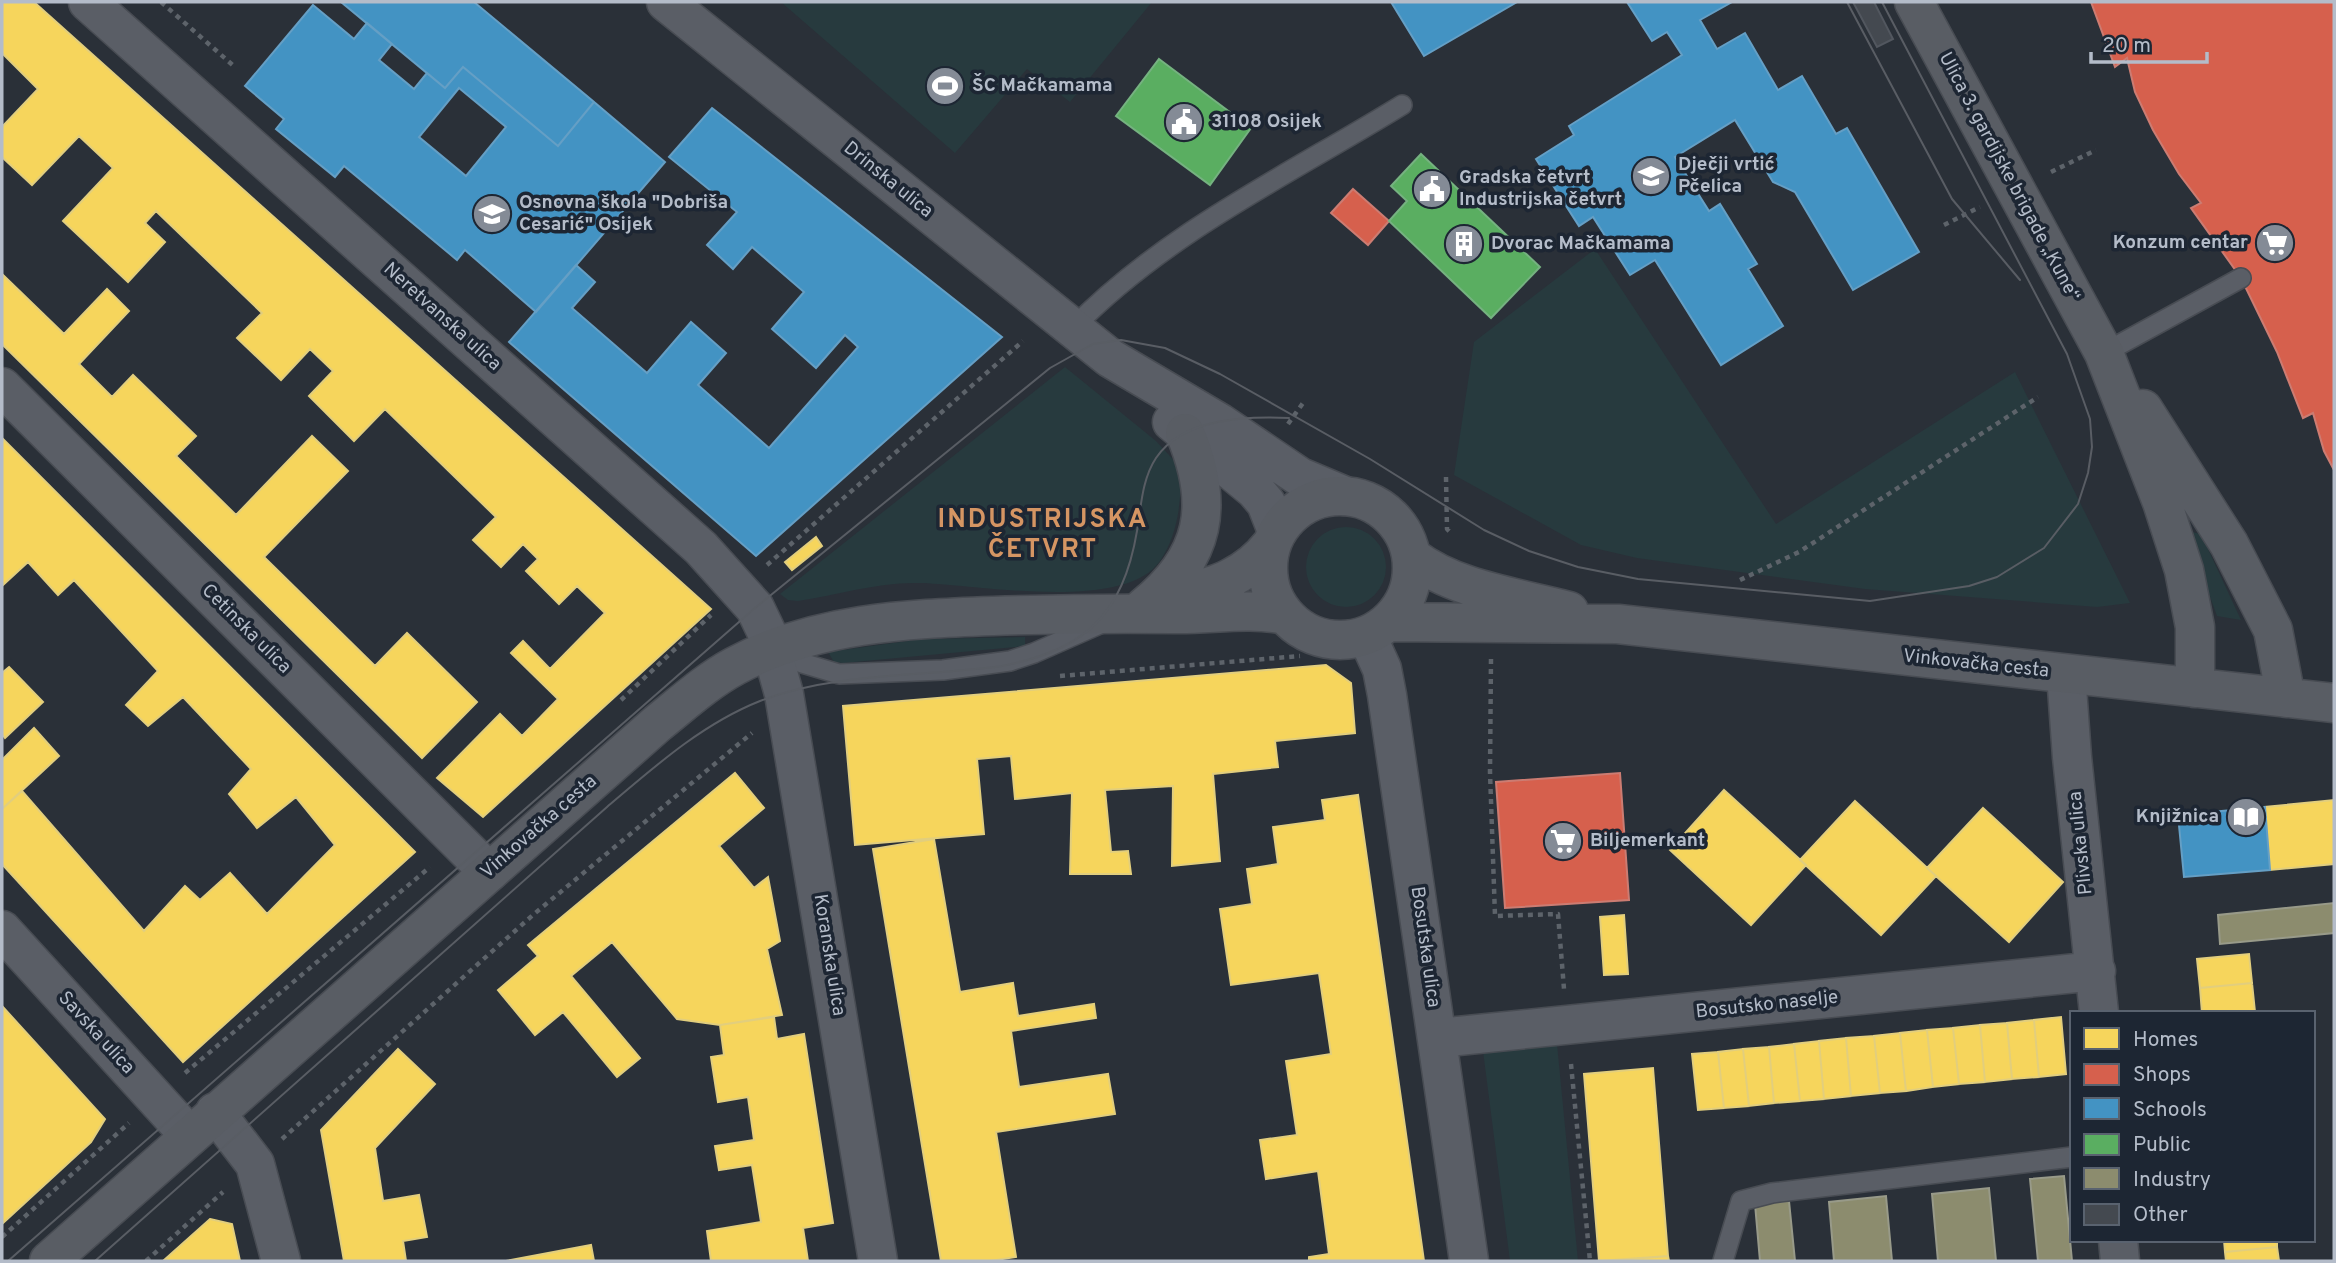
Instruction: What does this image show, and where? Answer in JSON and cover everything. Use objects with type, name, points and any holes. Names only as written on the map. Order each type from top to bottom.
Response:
[{"type":"main road","name":"Ulica 3. gardijske brigade „Kune“","points":[[1914,2],[2104,353],[2166,443],[2229,544],[2273,630],[2286,698]]},
{"type":"main road","name":"Ulica 3. gardijske brigade „Kune“","points":[[2104,353],[2162,502],[2184,570],[2195,626],[2195,688]]},
{"type":"main road","points":[[1136,609],[1178,573],[1197,539],[1202,513],[1201,484],[1185,433]]},
{"type":"main road","points":[[1345,495],[1365,499],[1382,508],[1406,538],[1412,557],[1409,592],[1378,629],[1345,640],[1322,639],[1302,630],[1284,615],[1272,594],[1268,570],[1274,538],[1287,518],[1306,504],[1329,496],[1345,495]]},
{"type":"main road","name":"Vinkovačka cesta","points":[[1136,609],[1234,578],[1247,570],[1274,538]]},
{"type":"main road","name":"Vinkovačka cesta","points":[[1412,557],[1440,576],[1461,583],[1618,624]]},
{"type":"main road","name":"Vinkovačka cesta","points":[[49,1261],[695,693],[734,667],[804,639],[874,623],[1136,609],[1195,614],[1266,611],[1284,615]]},
{"type":"main road","name":"Vinkovačka cesta","points":[[1378,629],[1408,620],[1488,625],[1618,624],[2334,703]]},
{"type":"street","name":"Neretvanska ulica","points":[[88,2],[701,548],[755,608],[773,650]]},
{"type":"street","name":"Drinska ulica","points":[[666,2],[1110,358],[1155,407],[1255,490],[1266,503],[1274,538]]},
{"type":"street","name":"Drinska ulica","points":[[1110,358],[1220,423],[1300,477],[1345,495]]},
{"type":"street","name":"Cetinska ulica","points":[[2,387],[461,841],[489,872]]},
{"type":"street","name":"Bosutska ulica","points":[[1378,629],[1469,1261]]},
{"type":"street","name":"Koranska ulica","points":[[773,650],[788,712],[878,1261]]},
{"type":"street","name":"Plivska ulica","points":[[2066,674],[2071,757],[2099,1011]]},
{"type":"street","name":"Savska ulica","points":[[2,930],[155,1098],[202,1124],[255,1164]]},
{"type":"street","name":"Bosutsko naselje","points":[[1438,1038],[2096,971]]},
{"type":"street","points":[[255,1164],[281,1261]]},
{"type":"street","points":[[2119,1242],[2120,1261]]},
{"type":"lane","points":[[1073,328],[1111,289],[1179,240],[1402,105]]},
{"type":"lane","points":[[2104,353],[2241,278]]},
{"type":"lane","points":[[773,650],[802,663],[839,674],[943,670],[991,664],[1034,653],[1136,609]]},
{"type":"lane","points":[[1723,1261],[1741,1201],[1772,1193],[2070,1157]]},
{"type":"path","points":[[161,2],[236,68]]},
{"type":"path","points":[[619,701],[740,589],[1023,341]]},
{"type":"path","points":[[1740,580],[1799,552],[2038,397]]},
{"type":"path","points":[[1446,477],[1447,529],[1456,537]]},
{"type":"path","points":[[1488,625],[1492,676],[1490,772],[1494,915],[1558,914],[1590,1261]]},
{"type":"path","points":[[1054,677],[1300,656]]},
{"type":"path","points":[[146,1261],[534,914],[747,737],[788,712]]},
{"type":"path","points":[[2,1237],[155,1098],[461,841]]},
{"type":"green space","name":"ŠC Mačkamama","points":[[781,2],[1152,2],[1070,102],[1027,69],[955,153]]},
{"type":"green space","points":[[1595,249],[1776,524],[2015,372],[2130,603],[2097,607],[1865,589],[1637,558],[1581,545],[1454,475],[1474,342]]},
{"type":"green space","points":[[1065,367],[1156,441],[1181,468],[1175,528],[1160,561],[1142,577],[1115,587],[1083,591],[1047,592],[903,583],[798,601],[788,600],[780,594]]},
{"type":"green space","points":[[1346,527],[1361,530],[1374,539],[1383,552],[1386,567],[1383,582],[1374,595],[1361,604],[1346,607],[1331,604],[1318,595],[1309,582],[1306,567],[1309,552],[1318,539],[1331,530]]},
{"type":"green space","points":[[2192,532],[2201,534],[2241,620],[2217,616],[2189,539]]},
{"type":"green space","points":[[1025,637],[1025,646],[843,663],[834,662],[828,652],[922,639]]},
{"type":"green space","points":[[1557,1044],[1578,1261],[1510,1261],[1483,1051]]},
{"type":"building: Homes","points":[[2,2],[34,2],[711,609],[483,817],[437,778],[500,714],[522,736],[558,699],[511,653],[523,641],[550,669],[605,613],[577,586],[559,604],[526,571],[538,559],[523,544],[501,567],[473,540],[496,517],[385,409],[354,441],[309,396],[333,371],[310,349],[281,380],[237,338],[262,313],[156,211],[145,223],[165,242],[128,282],[63,221],[113,168],[79,136],[32,185],[2,157],[2,127],[38,89],[2,53]]},
{"type":"building: Homes","points":[[2,274],[64,334],[107,289],[129,311],[79,364],[112,397],[133,375],[196,436],[176,456],[236,515],[312,436],[348,471],[264,557],[375,666],[407,633],[477,702],[422,758],[2,344]]},
{"type":"building: Homes","points":[[2,438],[415,852],[183,1062],[2,864],[2,809],[22,791],[144,931],[185,886],[200,900],[230,873],[267,914],[335,845],[296,797],[257,828],[229,794],[251,769],[183,697],[148,726],[126,705],[158,671],[74,580],[58,595],[28,562],[2,586]]},
{"type":"building: Homes","points":[[816,537],[822,546],[792,570],[785,562]]},
{"type":"building: Homes","points":[[1326,665],[1351,683],[1355,733],[1275,741],[1278,767],[1213,774],[1220,861],[1172,866],[1173,786],[1105,790],[1111,852],[1128,851],[1131,874],[1070,874],[1072,793],[1015,799],[1011,756],[977,759],[984,834],[855,845],[843,706]]},
{"type":"building: Homes","points":[[9,667],[43,702],[5,738],[2,734],[2,673]]},
{"type":"building: Homes","points":[[34,728],[59,756],[2,809],[2,760]]},
{"type":"building: Homes","points":[[735,773],[764,808],[719,846],[754,888],[768,877],[780,941],[767,949],[782,1015],[720,1025],[677,1019],[612,942],[571,976],[640,1058],[617,1077],[563,1012],[535,1035],[498,990],[538,956],[528,945]]},
{"type":"building: Homes","points":[[1724,790],[1806,865],[1751,925],[1670,850]]},
{"type":"building: Homes","points":[[1358,795],[1424,1261],[1309,1261],[1309,1257],[1329,1254],[1318,1171],[1266,1179],[1260,1140],[1297,1135],[1286,1061],[1331,1054],[1319,973],[1231,985],[1220,909],[1252,904],[1247,869],[1278,864],[1273,827],[1325,820],[1322,800]]},
{"type":"building: Homes","points":[[2334,800],[2334,864],[2270,870],[2265,807]]},
{"type":"building: Homes","points":[[1855,801],[1936,876],[1881,935],[1800,860]]},
{"type":"building: Homes","points":[[1983,808],[2063,882],[2009,942],[1927,868]]},
{"type":"building: Homes","points":[[934,839],[960,992],[1013,983],[1018,1016],[1094,1004],[1096,1018],[1011,1031],[1019,1087],[1108,1074],[1115,1114],[996,1132],[1016,1257],[990,1261],[941,1261],[873,849]]},
{"type":"building: Homes","points":[[1624,915],[1628,974],[1604,975],[1600,917]]},
{"type":"building: Homes","points":[[2249,954],[2252,983],[2200,988],[2197,959]]},
{"type":"building: Homes","points":[[2252,983],[2255,1011],[2202,1011],[2200,988]]},
{"type":"building: Homes","points":[[2,1006],[105,1119],[91,1142],[2,1224]]},
{"type":"building: Homes","points":[[774,1017],[777,1039],[804,1034],[833,1223],[803,1228],[808,1261],[711,1261],[707,1231],[761,1222],[752,1165],[719,1170],[715,1146],[754,1140],[748,1097],[718,1102],[711,1057],[724,1055],[720,1025]]},
{"type":"building: Homes","points":[[2061,1017],[2066,1074],[2039,1077],[2034,1020]]},
{"type":"building: Homes","points":[[2034,1020],[2039,1077],[2012,1079],[2007,1023]]},
{"type":"building: Homes","points":[[2007,1023],[2012,1079],[1985,1082],[1980,1025]]},
{"type":"building: Homes","points":[[1980,1025],[1985,1082],[1959,1084],[1953,1028]]},
{"type":"building: Homes","points":[[1953,1028],[1959,1084],[1933,1087],[1927,1030]]},
{"type":"building: Homes","points":[[1927,1030],[1933,1087],[1906,1091],[1900,1033]]},
{"type":"building: Homes","points":[[1900,1033],[1906,1091],[1880,1093],[1874,1036]]},
{"type":"building: Homes","points":[[1874,1036],[1880,1093],[1851,1096],[1846,1038]]},
{"type":"building: Homes","points":[[1846,1038],[1851,1096],[1824,1099],[1819,1041]]},
{"type":"building: Homes","points":[[1819,1041],[1824,1099],[1800,1101],[1794,1044]]},
{"type":"building: Homes","points":[[1794,1044],[1800,1101],[1774,1103],[1769,1047]]},
{"type":"building: Homes","points":[[1769,1047],[1774,1103],[1749,1106],[1743,1049]]},
{"type":"building: Homes","points":[[398,1049],[435,1084],[375,1148],[383,1201],[419,1195],[427,1237],[403,1241],[406,1261],[344,1261],[321,1130]]},
{"type":"building: Homes","points":[[1743,1049],[1749,1106],[1724,1108],[1718,1052]]},
{"type":"building: Homes","points":[[1718,1052],[1724,1108],[1698,1110],[1692,1054]]},
{"type":"building: Homes","points":[[1653,1068],[1668,1256],[1599,1261],[1584,1074]]},
{"type":"building: Homes","points":[[210,1219],[232,1224],[240,1261],[163,1261]]},
{"type":"building: Homes","points":[[2224,1242],[2277,1242],[2277,1247],[2225,1252]]},
{"type":"building: Homes","points":[[591,1245],[594,1261],[506,1261]]},
{"type":"building: Homes","points":[[2277,1247],[2279,1261],[2226,1261],[2225,1252]]},
{"type":"building: Homes","points":[[1668,1256],[1669,1261],[1609,1261]]},
{"type":"building: Shops","name":"Konzum centar","points":[[2091,2],[2334,2],[2334,470],[2324,451],[2313,413],[2303,418],[2277,352],[2241,278],[2191,208],[2201,203],[2179,174],[2153,130],[2135,92],[2127,58],[2115,67]]},
{"type":"building: Shops","points":[[1353,189],[1389,221],[1368,245],[1331,213]]},
{"type":"building: Shops","name":"Biljemerkant","points":[[1620,773],[1629,900],[1505,908],[1496,782]]},
{"type":"building: Schools","points":[[341,2],[474,2],[594,102],[558,146],[463,67],[445,88]]},
{"type":"building: Schools","points":[[1391,2],[1517,2],[1424,56]]},
{"type":"building: Schools","points":[[1627,2],[1732,2],[1700,20],[1717,49],[1745,33],[1778,90],[1802,76],[1836,134],[1847,128],[1919,252],[1853,290],[1795,192],[1773,182],[1735,120],[1675,157],[1709,211],[1720,204],[1757,264],[1748,269],[1783,326],[1721,365],[1655,260],[1630,275],[1593,217],[1579,226],[1536,159],[1574,135],[1569,126],[1682,55],[1667,32],[1652,41]]},
{"type":"building: Schools","points":[[313,5],[354,39],[367,23],[392,44],[379,60],[414,89],[427,73],[445,88],[463,67],[558,146],[594,102],[665,162],[536,312],[465,250],[457,260],[344,166],[335,177],[276,129],[284,119],[245,86]],"holes":[[[459,88],[506,127],[466,176],[419,137]]]},
{"type":"building: Schools","points":[[712,108],[1002,337],[756,556],[509,342],[576,265],[595,282],[572,308],[647,373],[691,322],[726,353],[698,385],[769,448],[858,347],[845,335],[816,368],[772,329],[804,292],[752,247],[733,269],[707,245],[737,212],[669,157]]},
{"type":"building: Schools","points":[[2265,807],[2270,870],[2184,877],[2178,815]]},
{"type":"building: Public","name":"31108 Osijek","points":[[1159,59],[1251,128],[1210,185],[1116,116]]},
{"type":"building: Public","name":"Dvorac Mačkamama","points":[[1421,154],[1540,267],[1491,318],[1389,221],[1407,201],[1391,186]]},
{"type":"building: Industry","points":[[2334,903],[2334,933],[2220,944],[2218,915]]},
{"type":"building: Industry","points":[[2064,1176],[2072,1261],[2038,1261],[2030,1179]]},
{"type":"building: Industry","points":[[1989,1188],[1996,1261],[1938,1261],[1932,1194]]},
{"type":"building: Industry","points":[[1886,1196],[1892,1261],[1834,1261],[1829,1202]]},
{"type":"building: Industry","points":[[1789,1201],[1795,1261],[1760,1261],[1755,1204]]},
{"type":"building: Other","points":[[1853,2],[1874,2],[1893,39],[1877,47]]},
{"type":"tram line","points":[[1847,2],[1952,199],[2020,280]]},
{"type":"tram line","points":[[8,1261],[755,608],[1050,368],[1093,344],[1121,340],[1165,348],[1220,374],[1370,459],[1484,530],[1529,551],[1578,567],[1638,579],[1870,601],[1969,586],[1997,577],[2044,548],[2078,504],[2088,473],[2092,447],[2090,419],[2067,354],[1882,2]]},
{"type":"tram line","points":[[95,1261],[607,807],[698,734],[760,701],[818,685],[1002,666],[1056,650],[1095,624],[1122,585],[1131,560],[1148,475],[1156,458],[1168,445],[1198,427],[1216,422],[1289,418]]},
{"type":"place","name":"ŠC Mačkamama","points":[[945,86]]},
{"type":"place","name":"31108 Osijek","points":[[1184,122]]},
{"type":"place","name":"Dječji vrtić Pčelica","points":[[1651,176]]},
{"type":"place","name":"Gradska četvrt Industrijska četvrt","points":[[1432,189]]},
{"type":"place","name":"Osnovna škola \"Dobriša Cesarić\" Osijek","points":[[492,214]]},
{"type":"place","name":"Konzum centar","points":[[2275,243]]},
{"type":"place","name":"Dvorac Mačkamama","points":[[1464,244]]},
{"type":"place","name":"Knjižnica","points":[[2246,817]]},
{"type":"place","name":"Biljemerkant","points":[[1563,841]]},
{"type":"district","name":"INDUSTRIJSKA ČETVRT","points":[[1043,535]]}]
